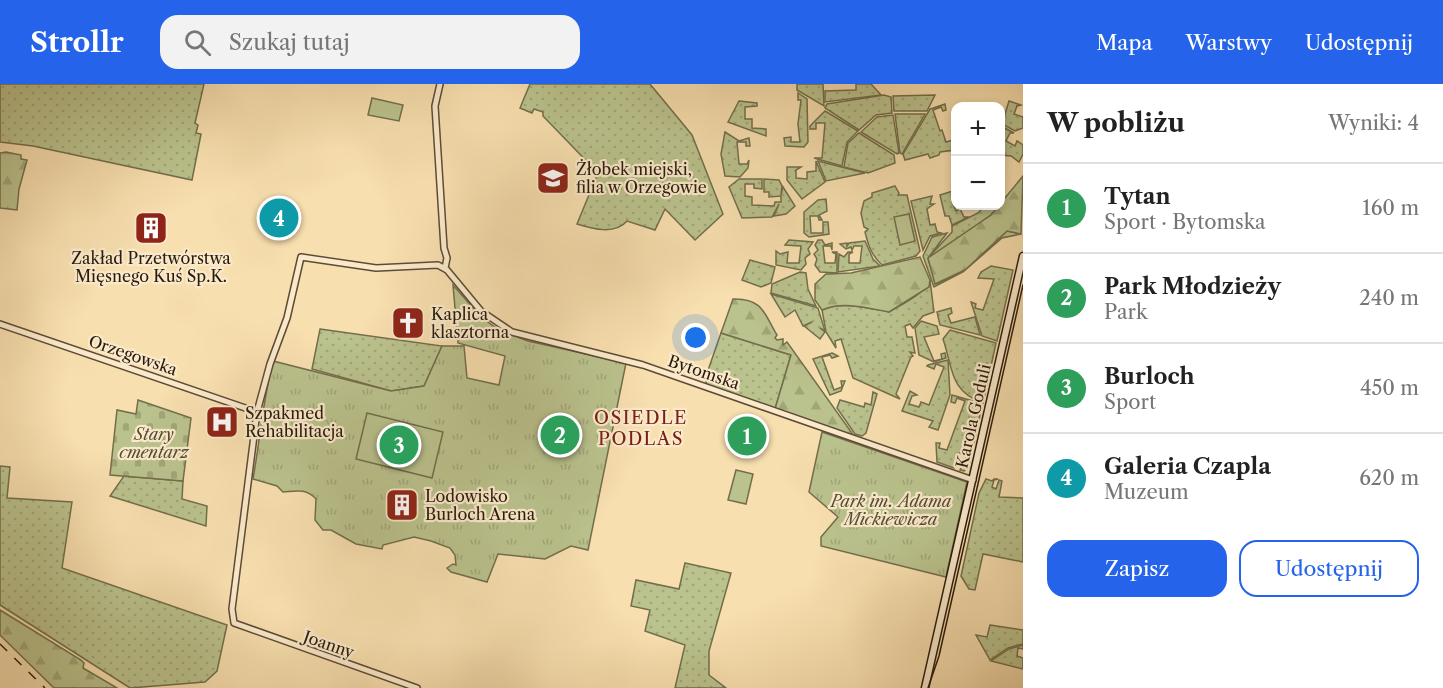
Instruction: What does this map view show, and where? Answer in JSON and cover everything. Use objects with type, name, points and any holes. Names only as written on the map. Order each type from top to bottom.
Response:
[{"type":"main road","name":"Karola Goduli","points":[[926,688],[1023,255]]},
{"type":"street","points":[[257,412],[270,364],[287,318],[302,257],[376,268],[442,267],[444,248],[435,106],[440,84]]},
{"type":"street","name":"Bytomska","points":[[442,267],[481,311],[512,332],[643,365],[973,480]]},
{"type":"street","name":"Orzegowska","points":[[0,324],[257,412]]},
{"type":"street","name":"Joanny","points":[[257,412],[232,609],[234,623],[417,688]]},
{"type":"green space","points":[[0,84],[204,84],[195,123],[198,125],[196,133],[201,134],[192,180],[33,146],[0,142]]},
{"type":"green space","points":[[530,84],[650,84],[692,135],[723,214],[695,240],[665,209],[655,230],[627,221],[610,229],[597,229],[577,224],[598,173],[543,116],[543,112],[534,109],[532,113],[520,108]]},
{"type":"green space","points":[[797,84],[823,84],[824,106],[797,90]]},
{"type":"green space","points":[[856,84],[871,84],[881,95],[825,102],[825,91],[856,90]]},
{"type":"green space","points":[[798,93],[807,99],[808,142],[804,147],[785,146],[784,138],[791,137],[791,142],[800,142],[798,124],[801,100],[798,100]]},
{"type":"green space","points":[[884,95],[891,97],[892,113],[876,115],[859,130],[825,108],[827,104]]},
{"type":"green space","points":[[935,95],[927,111],[894,111],[893,96]]},
{"type":"green space","points":[[372,98],[403,105],[399,121],[368,115]]},
{"type":"green space","points":[[739,101],[757,103],[757,106],[745,107],[745,119],[752,119],[752,128],[766,129],[766,136],[728,122]]},
{"type":"green space","points":[[1009,101],[1021,105],[1017,106],[1014,114],[1023,117],[1023,128],[1015,131],[1005,126],[1005,114]]},
{"type":"green space","points":[[945,104],[946,110],[943,111],[941,107],[933,110],[946,142],[951,141],[951,151],[940,152],[939,155],[930,158],[928,154],[905,160],[903,154],[930,109]]},
{"type":"green space","points":[[825,111],[858,131],[847,142],[842,166],[814,158],[822,158],[825,123],[816,123],[816,129],[810,129],[810,126]]},
{"type":"green space","points":[[895,114],[925,114],[902,154],[900,153]]},
{"type":"green space","points":[[893,115],[899,153],[897,154],[861,132],[877,117]]},
{"type":"green space","points":[[1005,128],[1014,133],[1010,133],[1006,141],[1015,146],[1017,141],[1023,145],[1023,154],[1019,162],[1011,156],[1005,155]]},
{"type":"green space","points":[[725,132],[739,141],[749,138],[750,146],[746,146],[746,142],[737,142],[739,164],[747,164],[749,160],[748,168],[740,177],[725,176],[721,154]]},
{"type":"green space","points":[[859,133],[894,155],[895,163],[868,173],[844,167],[848,143]]},
{"type":"green space","points":[[0,153],[21,155],[21,159],[27,160],[19,189],[17,210],[0,208]]},
{"type":"green space","points":[[816,161],[825,182],[802,199],[787,180],[787,167],[801,167],[796,170],[796,178],[807,179],[807,172],[816,171]]},
{"type":"green space","points":[[818,161],[865,173],[826,181]]},
{"type":"green space","points":[[1023,176],[1021,234],[1007,231],[965,270],[935,284],[928,258],[995,210],[1005,210],[1005,198]]},
{"type":"green space","points":[[739,179],[762,179],[762,189],[754,188],[754,184],[745,184],[745,196],[752,197],[752,205],[774,206],[775,202],[781,202],[781,196],[769,197],[769,192],[764,192],[764,179],[779,180],[782,186],[781,195],[783,187],[795,206],[786,214],[774,216],[779,204],[772,217],[742,218],[729,187]]},
{"type":"green space","points":[[895,186],[898,195],[907,195],[920,251],[916,256],[882,265],[869,245],[865,232],[868,229],[864,227],[861,213],[864,201],[872,197],[872,193]]},
{"type":"green space","points":[[951,192],[951,210],[960,210],[964,217],[969,217],[952,225],[949,216],[945,216],[940,195]]},
{"type":"green space","points":[[932,196],[930,204],[934,204],[927,209],[930,225],[935,224],[937,232],[941,233],[930,236],[923,250],[911,201]]},
{"type":"green space","points":[[826,199],[827,211],[819,215],[822,220],[819,220],[818,216],[810,216],[811,233],[823,233],[823,222],[828,222],[829,234],[809,237],[804,233],[804,212],[818,200]]},
{"type":"green space","points":[[981,210],[996,210],[928,259],[936,284],[965,270],[1007,231],[1021,234],[1002,238],[963,272],[934,287],[923,256],[932,237],[947,233],[928,258],[952,232],[952,226]]},
{"type":"green space","points":[[909,214],[915,241],[900,245],[894,217]]},
{"type":"green space","points":[[789,240],[813,242],[808,249],[810,254],[805,258],[806,264],[801,270],[776,265],[776,251],[780,254],[788,252],[787,263],[799,263],[801,246],[785,245]]},
{"type":"green space","points":[[818,240],[822,240],[825,245],[832,243],[832,250],[831,246],[823,246],[825,263],[835,263],[836,254],[832,252],[837,252],[837,273],[820,272],[815,265],[817,259],[814,254],[818,250],[815,245]]},
{"type":"green space","points":[[865,241],[873,259],[880,266],[838,272],[839,254],[844,257],[848,252],[853,252],[849,254],[849,263],[860,263],[862,246],[854,246],[852,250],[851,247],[846,249],[840,244],[847,243],[847,246],[849,243]]},
{"type":"green space","points":[[920,257],[930,280],[929,287],[889,312],[847,306],[822,310],[815,300],[815,284],[826,274],[851,273]]},
{"type":"green space","points":[[750,260],[775,267],[771,283],[761,287],[742,280]]},
{"type":"green space","points":[[991,266],[1013,270],[997,341],[982,336],[971,302],[976,304],[975,308],[983,310],[994,279],[978,278],[981,272]]},
{"type":"green space","points":[[800,272],[806,273],[808,289],[816,306],[771,293],[772,284]]},
{"type":"green space","points":[[930,280],[934,312],[923,316],[913,328],[910,324],[905,326],[907,337],[912,337],[915,353],[910,352],[913,356],[896,394],[900,399],[853,378],[841,339],[835,341],[836,348],[826,332],[822,310],[847,306],[889,312],[925,289]]},
{"type":"green space","points":[[453,285],[481,317],[499,330],[528,341],[626,363],[588,550],[571,546],[545,559],[498,554],[487,582],[451,572],[447,568],[453,564],[456,565],[455,555],[450,548],[431,541],[414,537],[383,545],[382,549],[356,544],[331,530],[323,530],[315,520],[316,499],[308,493],[283,492],[277,486],[253,479],[273,361],[391,391],[424,386],[442,346],[464,346],[467,378],[499,385],[505,356],[458,343]]},
{"type":"green space","points":[[771,294],[818,308],[825,331],[820,328],[825,332],[820,339],[804,326],[812,322],[803,326],[795,310],[785,317]]},
{"type":"green space","points":[[733,299],[751,302],[762,310],[777,335],[775,338],[783,339],[783,345],[787,342],[854,436],[775,409],[791,355],[721,333]]},
{"type":"green space","points":[[951,308],[952,313],[948,315],[951,323],[975,317],[980,335],[940,325],[937,312]]},
{"type":"green space","points":[[921,321],[937,326],[939,334],[924,337],[934,361],[942,359],[941,354],[945,353],[946,358],[934,362],[919,355],[915,328]]},
{"type":"green space","points":[[320,329],[442,346],[424,386],[391,391],[312,369]]},
{"type":"green space","points":[[950,330],[996,343],[983,403],[964,392],[954,377],[943,339]]},
{"type":"green space","points":[[721,333],[791,355],[775,409],[707,385],[705,379]]},
{"type":"green space","points":[[832,353],[838,356],[822,357],[834,390],[842,387],[841,381],[845,381],[841,391],[830,395],[813,359]]},
{"type":"green space","points":[[948,360],[950,395],[938,430],[929,427],[933,421],[902,411],[910,391],[917,395],[912,396],[909,404],[919,407],[921,402],[929,405],[944,367],[936,364],[934,369],[927,366]]},
{"type":"green space","points":[[873,392],[877,394],[866,433],[862,436],[855,434],[837,408],[840,400],[864,407],[865,403],[871,405]]},
{"type":"green space","points":[[952,395],[976,402],[981,410],[974,443],[971,443],[969,468],[964,471],[960,470],[967,455],[960,453],[954,468],[937,462],[936,443],[940,443],[939,448],[947,450],[965,401],[957,398],[955,403],[951,402]]},
{"type":"green space","name":"Stary cmentarz","points":[[138,400],[191,418],[183,481],[110,475],[117,410],[136,414]]},
{"type":"green space","points":[[367,413],[443,432],[432,478],[356,459]]},
{"type":"green space","name":"Park im. Adama Mickiewicza","points":[[822,432],[967,482],[946,577],[821,546],[821,537],[838,517],[809,492]]},
{"type":"green space","points":[[0,466],[10,467],[7,498],[72,502],[62,568],[227,625],[217,671],[205,682],[130,688],[0,605]]},
{"type":"green space","points":[[736,470],[753,474],[746,504],[728,500]]},
{"type":"green space","points":[[124,476],[183,481],[182,499],[207,506],[206,526],[110,496]]},
{"type":"green space","points":[[986,479],[992,481],[994,479],[998,479],[994,480],[992,487],[996,489],[999,480],[1002,481],[999,497],[1023,498],[1023,562],[983,554],[975,590],[969,589],[961,576],[979,493]]},
{"type":"green space","points":[[685,563],[731,573],[709,651],[709,675],[726,688],[675,688],[685,645],[645,631],[650,610],[631,606],[636,580],[679,589]]},
{"type":"green space","points":[[0,610],[81,660],[84,663],[83,668],[117,688],[54,688],[0,635]]},
{"type":"green space","points":[[990,625],[1023,630],[1023,644],[1008,648],[990,660],[976,635],[987,637]]},
{"type":"green space","points":[[1023,645],[1023,649],[1018,648],[1017,656],[1023,658],[1023,669],[991,661],[1009,649]]},
{"type":"tram line","points":[[928,688],[939,656],[1023,285]]},
{"type":"railway","points":[[0,644],[45,688]]},
{"type":"place","name":"Żłobek miejski, filia w Orzegowie","points":[[553,178]]},
{"type":"place","name":"Galeria Czapla","points":[[279,218]]},
{"type":"place","name":"Zakład Przetwórstwa Mięsnego Kuś Sp.K.","points":[[151,228]]},
{"type":"place","name":"Kaplica klasztorna","points":[[408,323]]},
{"type":"place","name":"Szpakmed Rehabilitacja","points":[[222,422]]},
{"type":"place","name":"Park Młodzieży","points":[[560,435]]},
{"type":"place","name":"Tytan","points":[[747,436]]},
{"type":"place","name":"Burloch","points":[[399,445]]},
{"type":"place","name":"Lodowisko Burloch Arena","points":[[402,505]]},
{"type":"district","name":"OSIEDLE PODLAS","points":[[641,428]]}]
